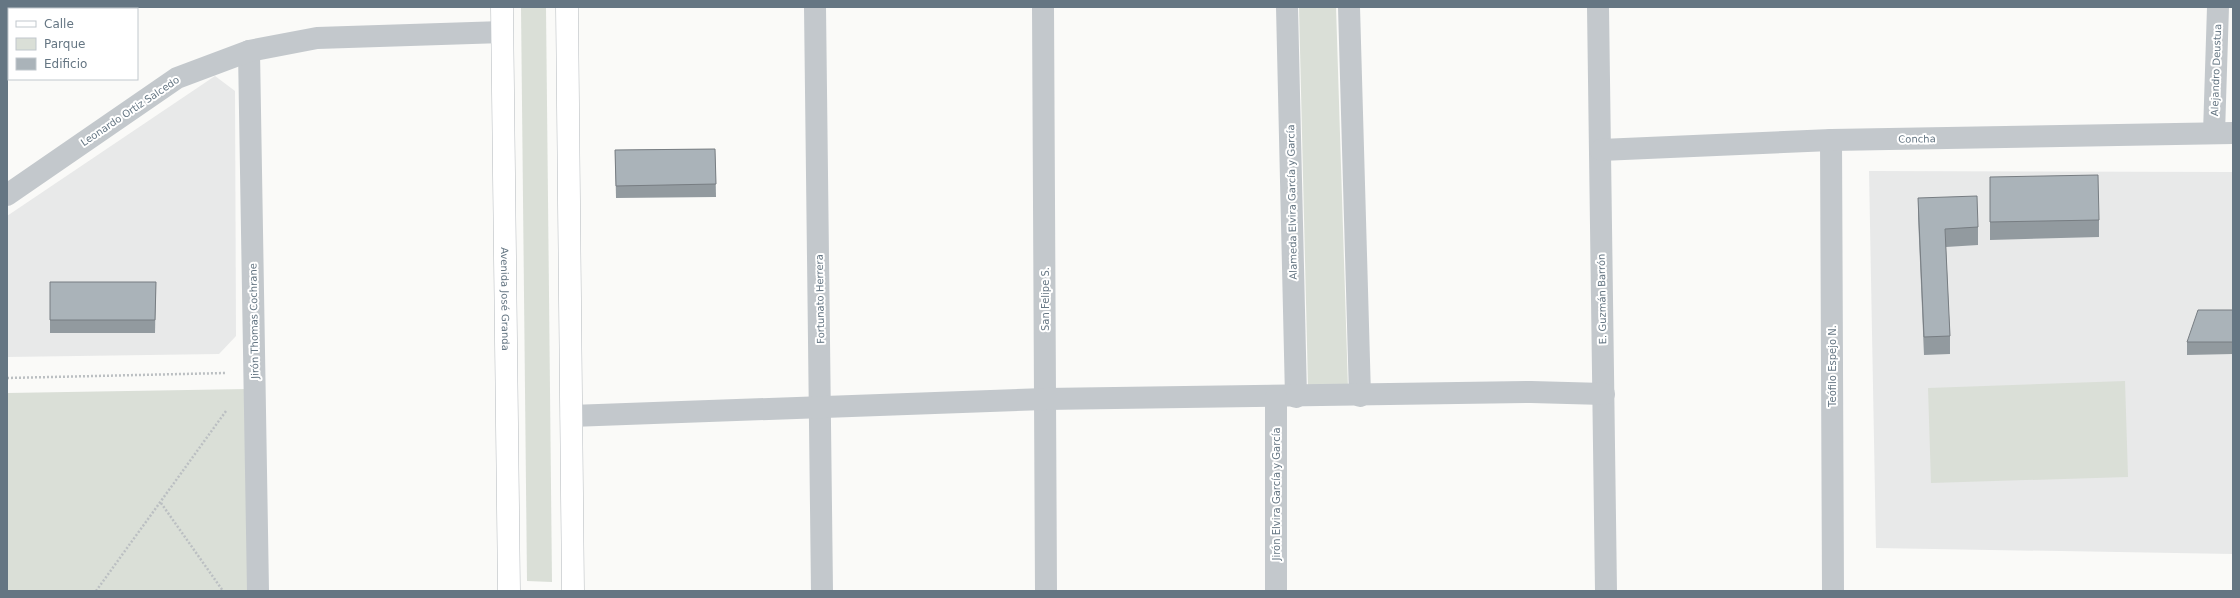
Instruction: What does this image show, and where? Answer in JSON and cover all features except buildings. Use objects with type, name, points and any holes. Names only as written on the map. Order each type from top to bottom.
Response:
[{"type":"main road","name":"Avenida José Granda","points":[[502,7],[509,591]]},
{"type":"main road","points":[[567,7],[573,591]]},
{"type":"street","name":"Fortunato Herrera","points":[[815,7],[821,407],[822,591]]},
{"type":"street","name":"San Felipe S.","points":[[1043,7],[1046,591]]},
{"type":"street","name":"Alameda Elvira García y García","points":[[1286,397],[1288,7]]},
{"type":"street","points":[[1349,7],[1360,396]]},
{"type":"street","name":"E. Guzmán Barrón","points":[[1598,7],[1606,591]]},
{"type":"street","name":"Alejandro Deustua","points":[[2218,7],[2224,133]]},
{"type":"street","name":"Leonardo Ortiz Salcedo","points":[[7,195],[177,78],[249,51],[317,38],[502,32]]},
{"type":"street","name":"Jirón Thomas Cochrane","points":[[249,51],[258,591]]},
{"type":"street","name":"Concha","points":[[1601,150],[1832,140],[2224,133]]},
{"type":"street","name":"Teófilo Espejo N.","points":[[1832,140],[1832,591]]},
{"type":"street","points":[[571,416],[1045,399],[1360,396],[1531,392],[1604,394]]},
{"type":"street","name":"Jirón Elvira García y García","points":[[1276,591],[1286,397]]},
{"type":"path","points":[[7,378],[255,372]]},
{"type":"path","points":[[96,591],[228,409]]},
{"type":"path","points":[[161,503],[223,591]]},
{"type":"shaded area","points":[[215,76],[235,91],[236,336],[219,354],[7,357],[7,216]]},
{"type":"shaded area","points":[[1869,171],[2233,172],[2233,554],[1876,548]]},
{"type":"green space","points":[[521,7],[546,7],[552,582],[527,581]]},
{"type":"green space","points":[[1299,7],[1336,7],[1348,388],[1308,386]]},
{"type":"green space","points":[[2125,381],[2128,477],[1931,483],[1928,388]]},
{"type":"green space","points":[[248,389],[247,591],[7,591],[7,393]]}]
